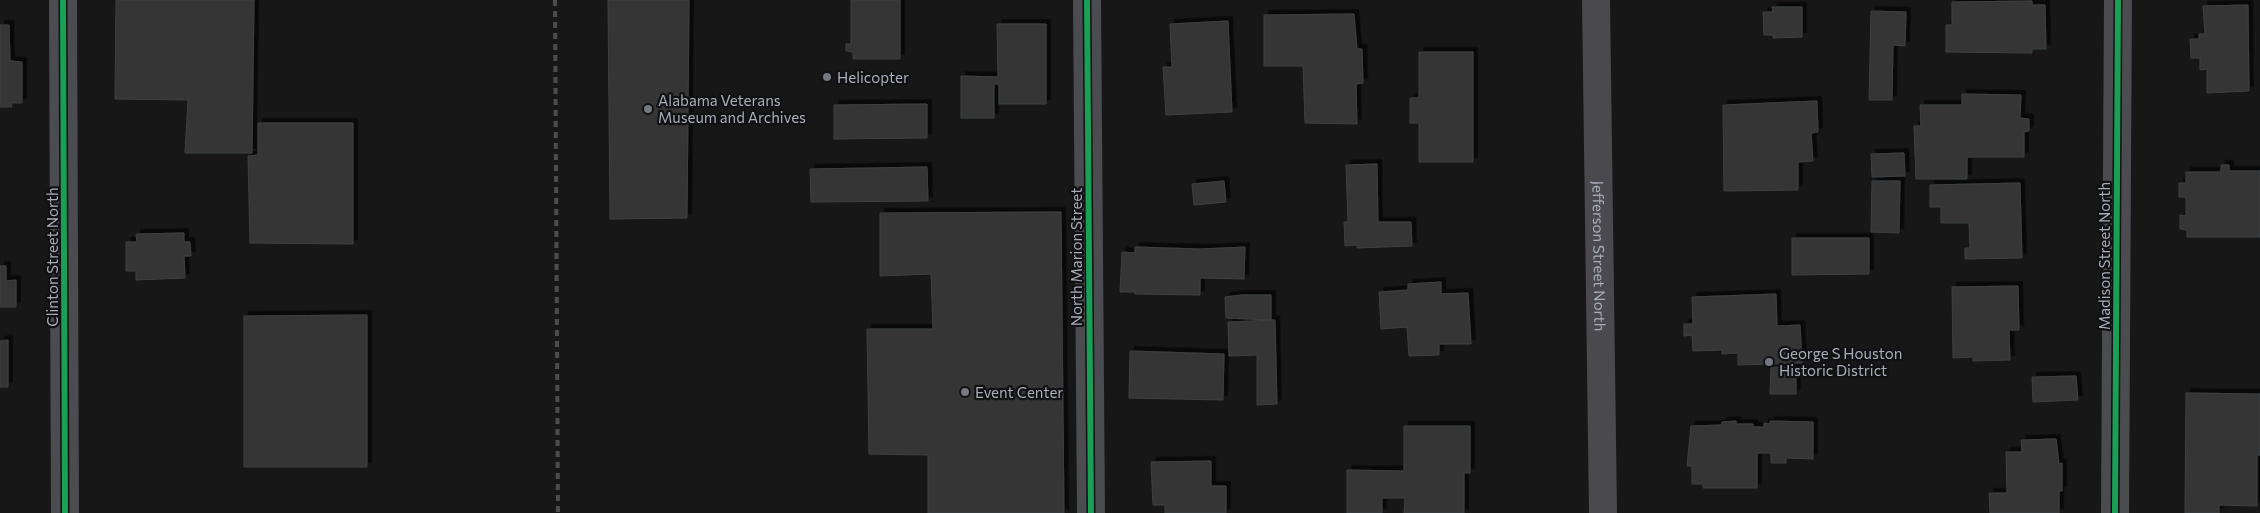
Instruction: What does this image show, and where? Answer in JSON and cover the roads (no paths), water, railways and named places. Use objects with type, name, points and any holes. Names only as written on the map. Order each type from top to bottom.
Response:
[{"type":"main road","name":"Jefferson Street North","points":[[1596,0],[1603,513]]},
{"type":"street","name":"Clinton Street North","points":[[63,0],[65,513]]},
{"type":"street","name":"North Marion Street","points":[[1087,0],[1091,513]]},
{"type":"street","name":"Madison Street North","points":[[2115,513],[2118,0]]},
{"type":"railway","points":[[555,0],[558,513]]},
{"type":"place","name":"Helicopter","points":[[827,77]]},
{"type":"place","name":"Alabama Veterans Museum and Archives","points":[[648,109]]},
{"type":"place","name":"George S Houston Historic District","points":[[1769,362]]},
{"type":"place","name":"Event Center","points":[[965,392]]}]
